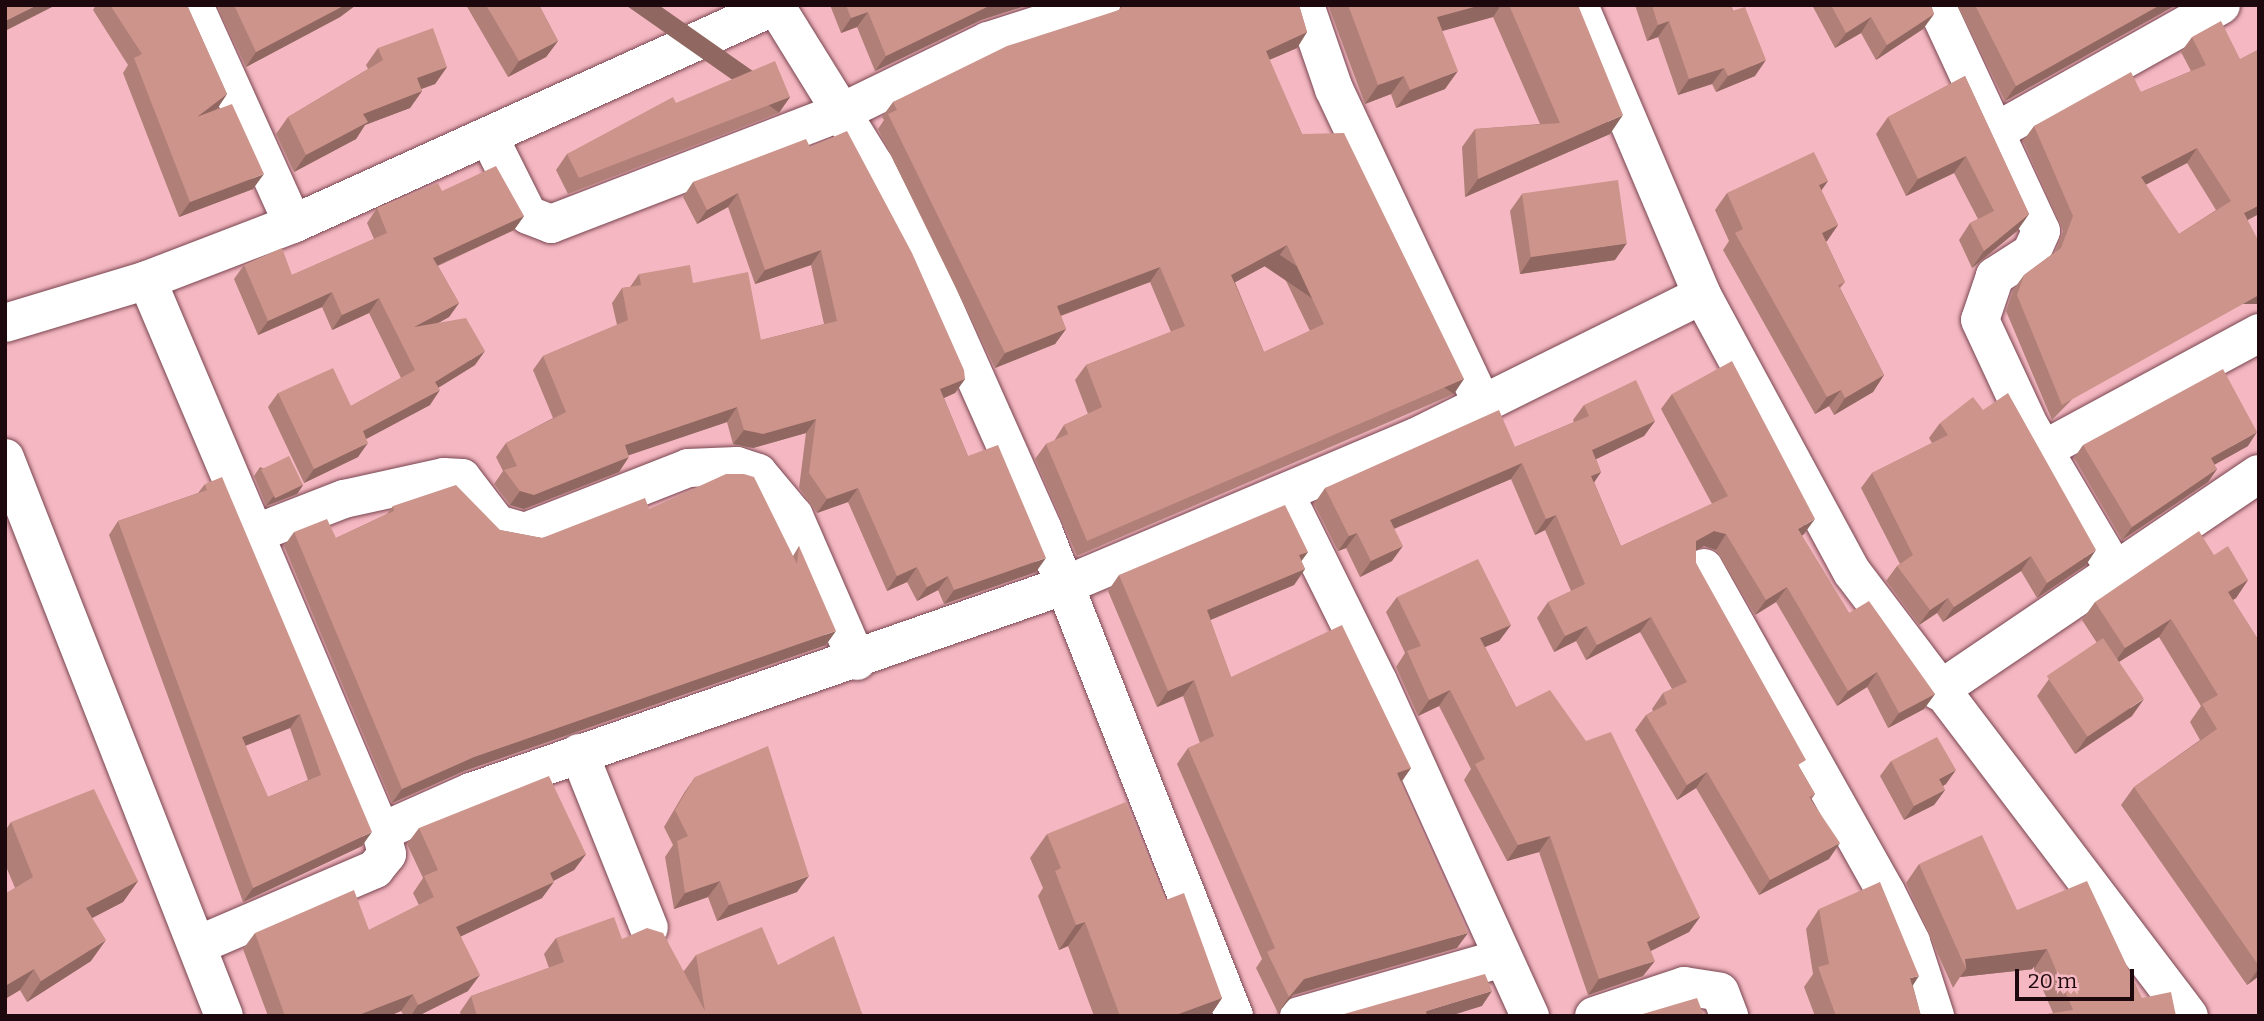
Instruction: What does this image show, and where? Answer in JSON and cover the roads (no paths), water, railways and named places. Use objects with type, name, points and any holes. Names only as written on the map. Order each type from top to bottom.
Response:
[{"type":"street","points":[[194,5],[293,224]]},
{"type":"street","points":[[490,139],[528,215],[551,224],[842,112],[988,41],[1101,5]]},
{"type":"street","points":[[1305,5],[1383,199],[1483,405]]},
{"type":"street","points":[[1579,5],[1702,295],[1852,572],[1938,691],[2051,828],[2189,1016]]},
{"type":"street","points":[[1936,5],[2036,215],[2041,242],[1995,276],[1980,320],[1995,362],[2043,450],[2115,571]]},
{"type":"street","points":[[1995,132],[2221,5]]},
{"type":"street","points":[[5,323],[147,280],[293,224],[490,139],[775,6],[842,112],[922,258],[1063,586],[1234,1016]]},
{"type":"street","points":[[147,280],[381,832],[387,854],[375,869],[198,945]]},
{"type":"street","points":[[381,832],[579,754],[857,661],[1063,586],[1285,494],[1483,405],[1702,295]]},
{"type":"street","points":[[2043,450],[2259,333]]},
{"type":"street","points":[[5,458],[224,1016]]},
{"type":"street","points":[[254,534],[344,499],[444,477],[462,478],[497,524],[525,532],[688,468],[737,466],[758,473],[794,516],[857,661]]},
{"type":"street","points":[[1938,691],[2259,474]]},
{"type":"street","points":[[1285,494],[1378,681],[1530,1016]]},
{"type":"street","points":[[1704,568],[1886,892],[1911,942],[1936,1016]]},
{"type":"street","points":[[579,754],[649,928]]},
{"type":"street","points":[[1299,1016],[1503,958]]},
{"type":"street","points":[[1594,1016],[1684,986],[1720,992],[1729,1016]]}]
